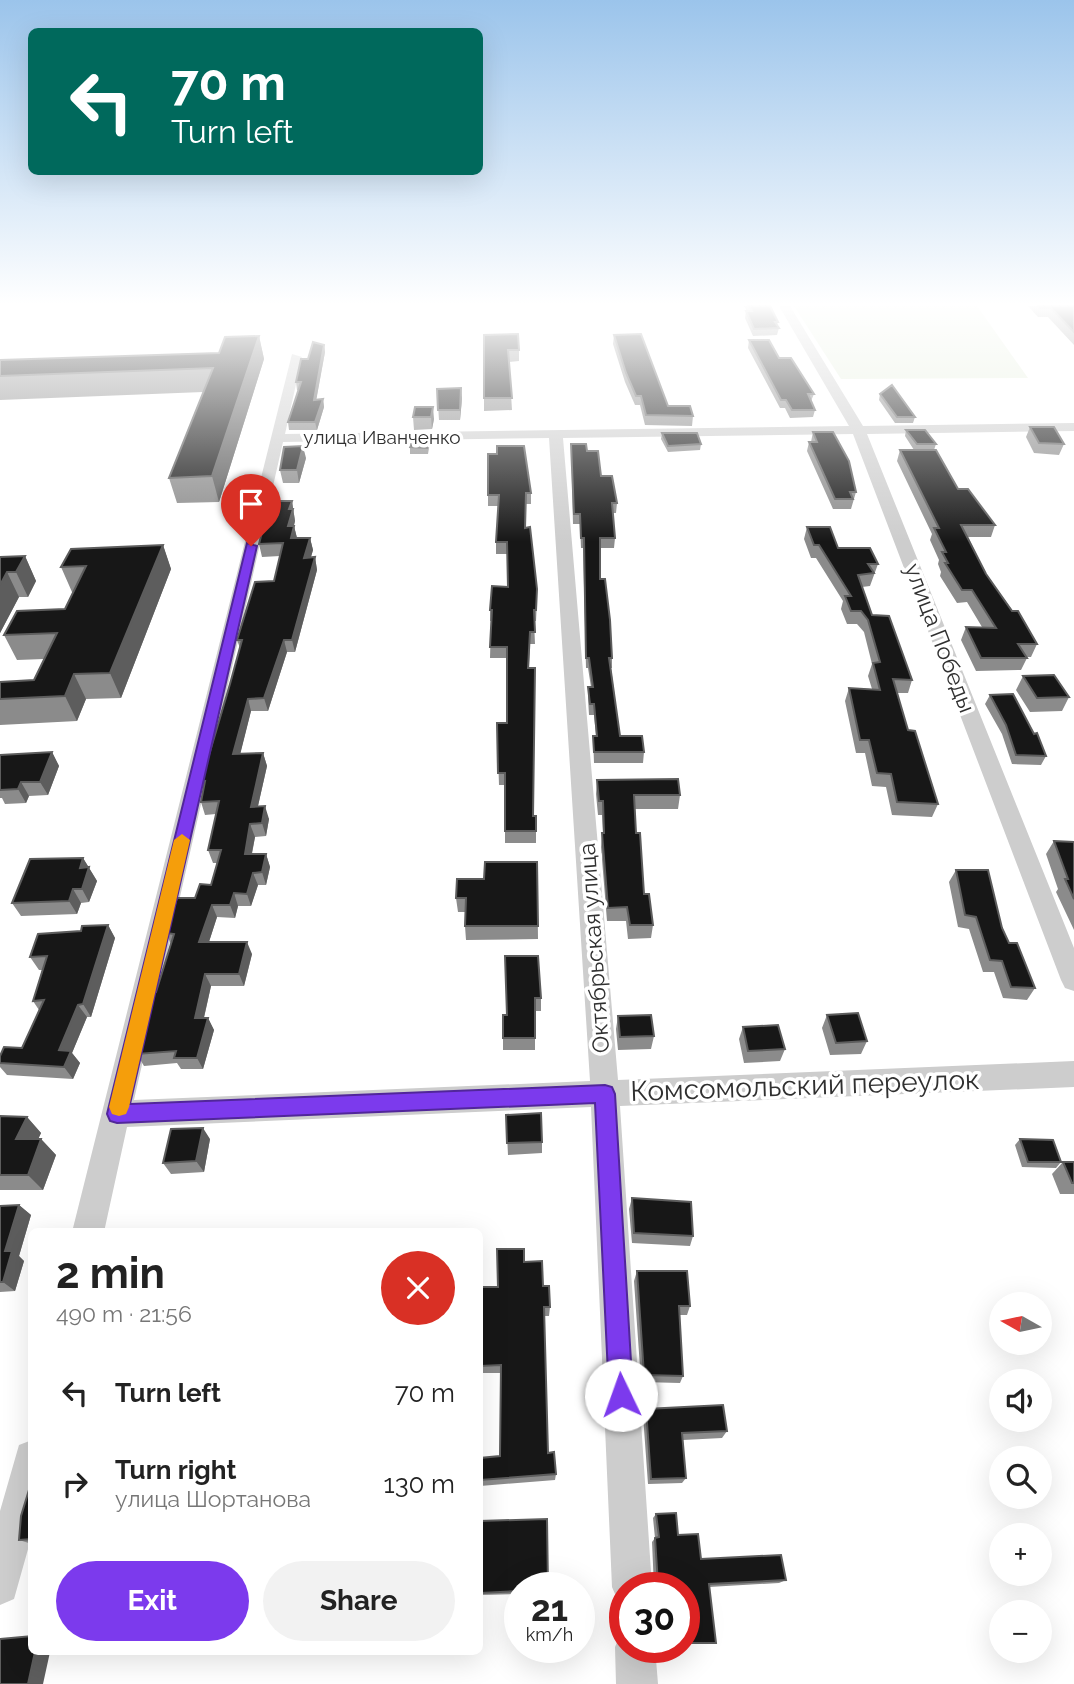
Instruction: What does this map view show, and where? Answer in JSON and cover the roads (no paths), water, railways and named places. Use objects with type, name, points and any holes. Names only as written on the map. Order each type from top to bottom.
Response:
[{"type":"street","points":[[89,1228],[290,385]]},
{"type":"street","name":"улица Победы","points":[[831,385],[858,429],[1074,980]]},
{"type":"street","name":"улица Иванченко","points":[[277,438],[1074,427]]},
{"type":"street","name":"Октябрьская улица","points":[[556,435],[605,1094],[631,1572]]},
{"type":"street","name":"Комсомольский переулок","points":[[117,1114],[1074,1074]]},
{"type":"street","points":[[0,1585],[28,1474]]},
{"type":"street","points":[[636,1663],[637,1684]]}]
